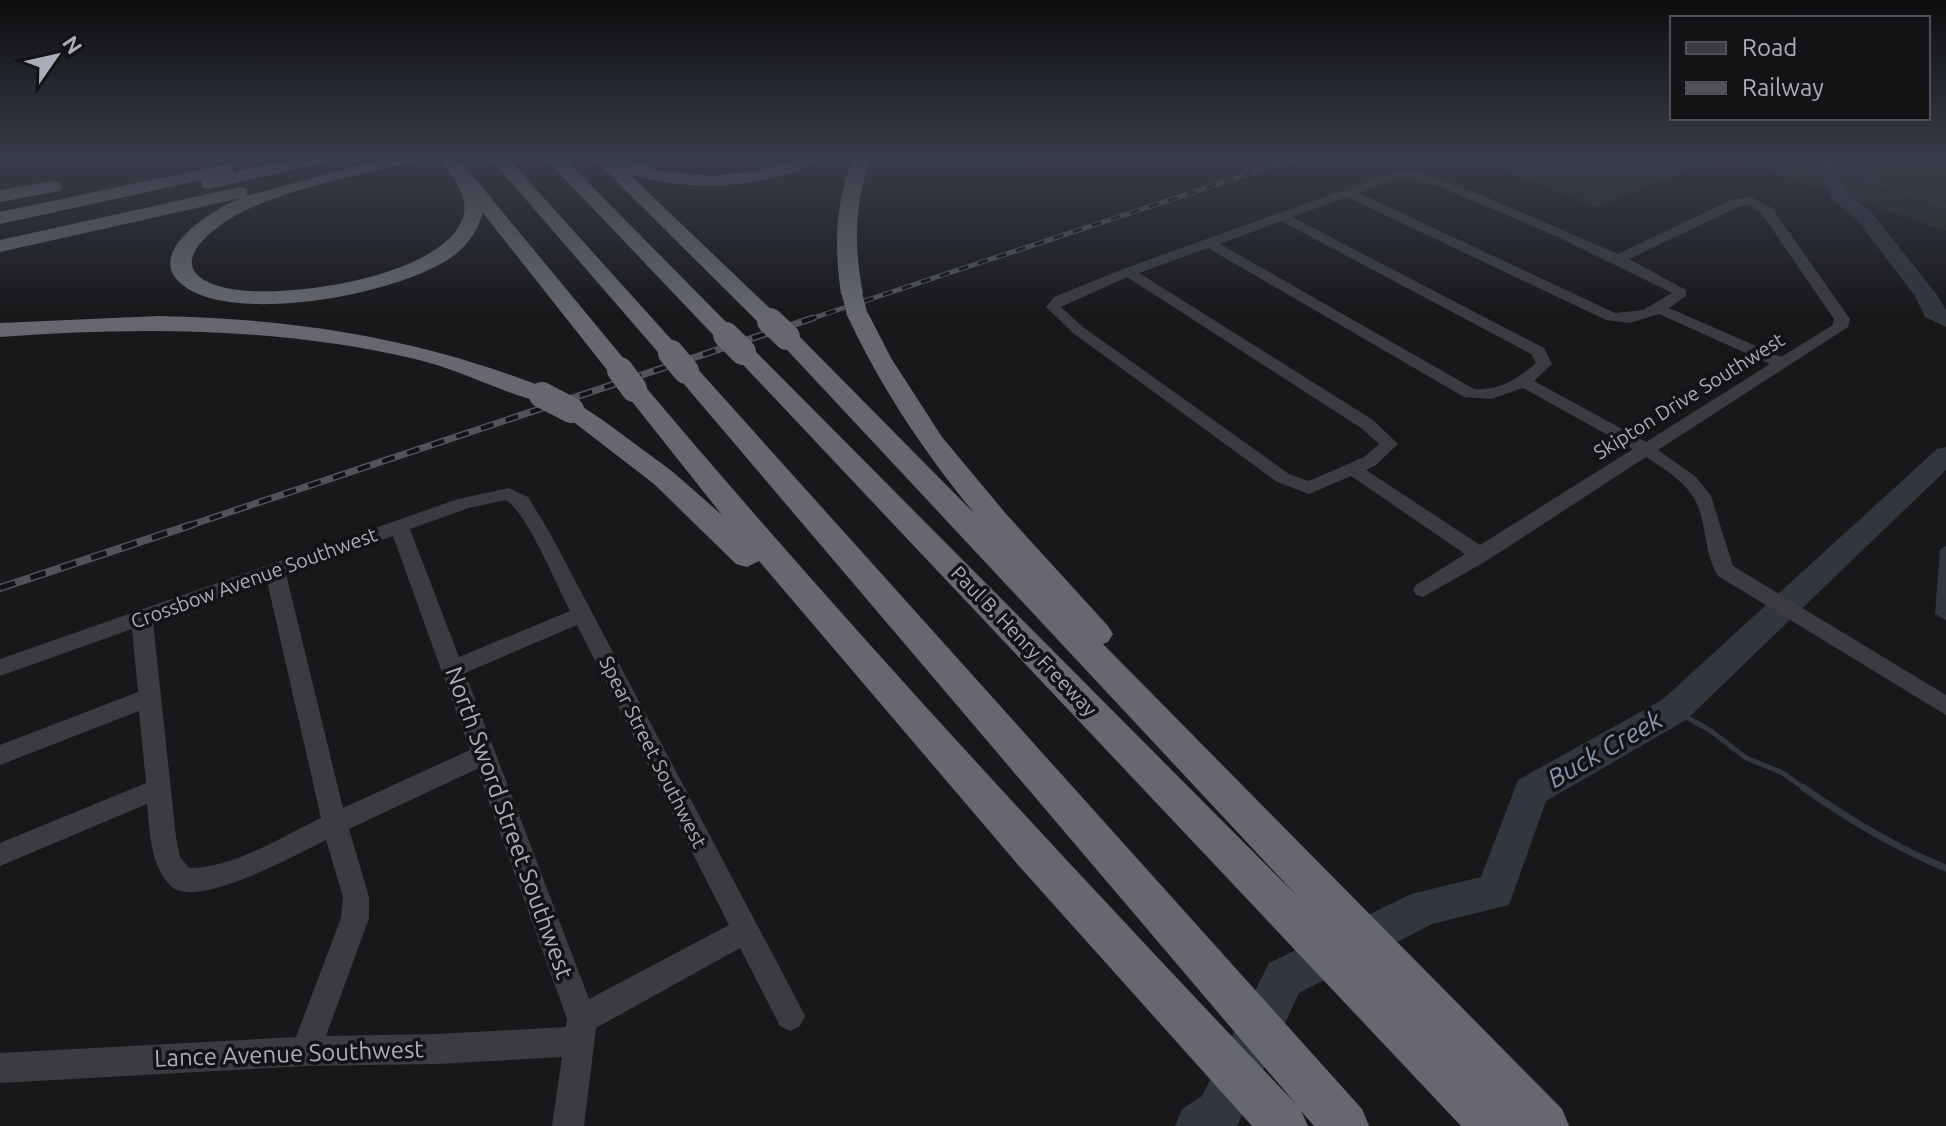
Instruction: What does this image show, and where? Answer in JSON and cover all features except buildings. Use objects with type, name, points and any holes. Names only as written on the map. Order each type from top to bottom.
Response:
[{"type":"highway","points":[[0,218],[35,211]]},
{"type":"highway","points":[[0,229],[84,211]]},
{"type":"highway","points":[[0,236],[111,211]]},
{"type":"highway","points":[[0,246],[162,211]]},
{"type":"highway","points":[[0,254],[166,211]]},
{"type":"highway","points":[[232,211],[193,235],[180,258],[181,269],[198,286],[235,296],[258,298],[334,291],[403,272],[452,245],[472,221],[474,211]]},
{"type":"highway","points":[[491,211],[773,558],[1033,854],[1284,1126]]},
{"type":"highway","points":[[545,211],[1345,1126]]},
{"type":"highway","name":"Paul B. Henry Freeway","points":[[605,211],[735,344],[1236,819],[1493,1126]]},
{"type":"highway","points":[[656,211],[778,329],[1236,819],[1306,875],[1545,1126]]},
{"type":"highway","points":[[847,211],[846,262],[855,304],[883,369],[905,405],[1236,819]]},
{"type":"highway","points":[[0,322],[150,317],[244,322],[422,353],[542,395],[624,445],[687,495],[1033,854]]},
{"type":"highway","points":[[0,330],[178,324],[308,331]]},
{"type":"street","points":[[1128,272],[1381,434],[1389,444],[1370,461],[1309,488],[1283,478],[1078,330],[1053,307],[1059,300],[1128,272],[1300,211]]},
{"type":"street","points":[[1385,211],[1611,317],[1625,320],[1638,318],[1681,293],[1677,287],[1505,211]]},
{"type":"street","name":"Skipton Drive Southwest","points":[[1617,259],[1719,211]]},
{"type":"street","name":"Skipton Drive Southwest","points":[[1423,590],[1840,327],[1842,319],[1766,211]]},
{"type":"street","points":[[1209,243],[1470,393],[1494,394],[1522,381],[1544,364],[1538,351],[1282,217]]},
{"type":"street","points":[[1658,308],[1782,364]]},
{"type":"street","points":[[1522,381],[1644,449],[1689,481],[1702,495],[1710,511],[1712,541],[1725,571],[1946,706]]},
{"type":"street","points":[[1352,469],[1481,555]]},
{"type":"street","name":"Crossbow Avenue Southwest","points":[[0,668],[465,503],[509,494]]},
{"type":"street","name":"Spear Street Southwest","points":[[509,494],[521,501],[582,614],[790,1016]]},
{"type":"street","name":"North Sword Street Southwest","points":[[399,526],[453,669],[580,1030],[568,1126]]},
{"type":"street","points":[[275,571],[335,825],[356,897],[355,918],[305,1051]]},
{"type":"street","points":[[453,669],[582,614]]},
{"type":"street","points":[[142,618],[168,861],[182,880],[207,880],[335,825],[483,755]]},
{"type":"street","points":[[0,755],[150,697]]},
{"type":"street","points":[[0,855],[158,789]]},
{"type":"street","name":"Lance Avenue Southwest","points":[[0,1068],[305,1051],[437,1049],[580,1030],[745,931]]},
{"type":"shaded area","points":[[1885,211],[1946,211],[1946,231]]},
{"type":"shaded area","points":[[1946,546],[1946,620],[1935,614],[1940,550]]},
{"type":"waterway","name":"Buck Creek","points":[[1857,211],[1926,295],[1933,312],[1946,320]]},
{"type":"waterway","name":"Buck Creek","points":[[1199,1126],[1219,1113],[1284,978],[1425,907],[1495,892],[1531,791],[1674,710],[1946,455]]},
{"type":"waterway","points":[[1674,710],[1711,731],[1746,758],[1781,772],[1807,790]]},
{"type":"waterway","points":[[1804,788],[1873,832],[1946,868]]},
{"type":"railway","points":[[807,320],[1137,211]]},
{"type":"railway","points":[[185,527],[813,318]]},
{"type":"railway","points":[[0,588],[191,525]]}]
